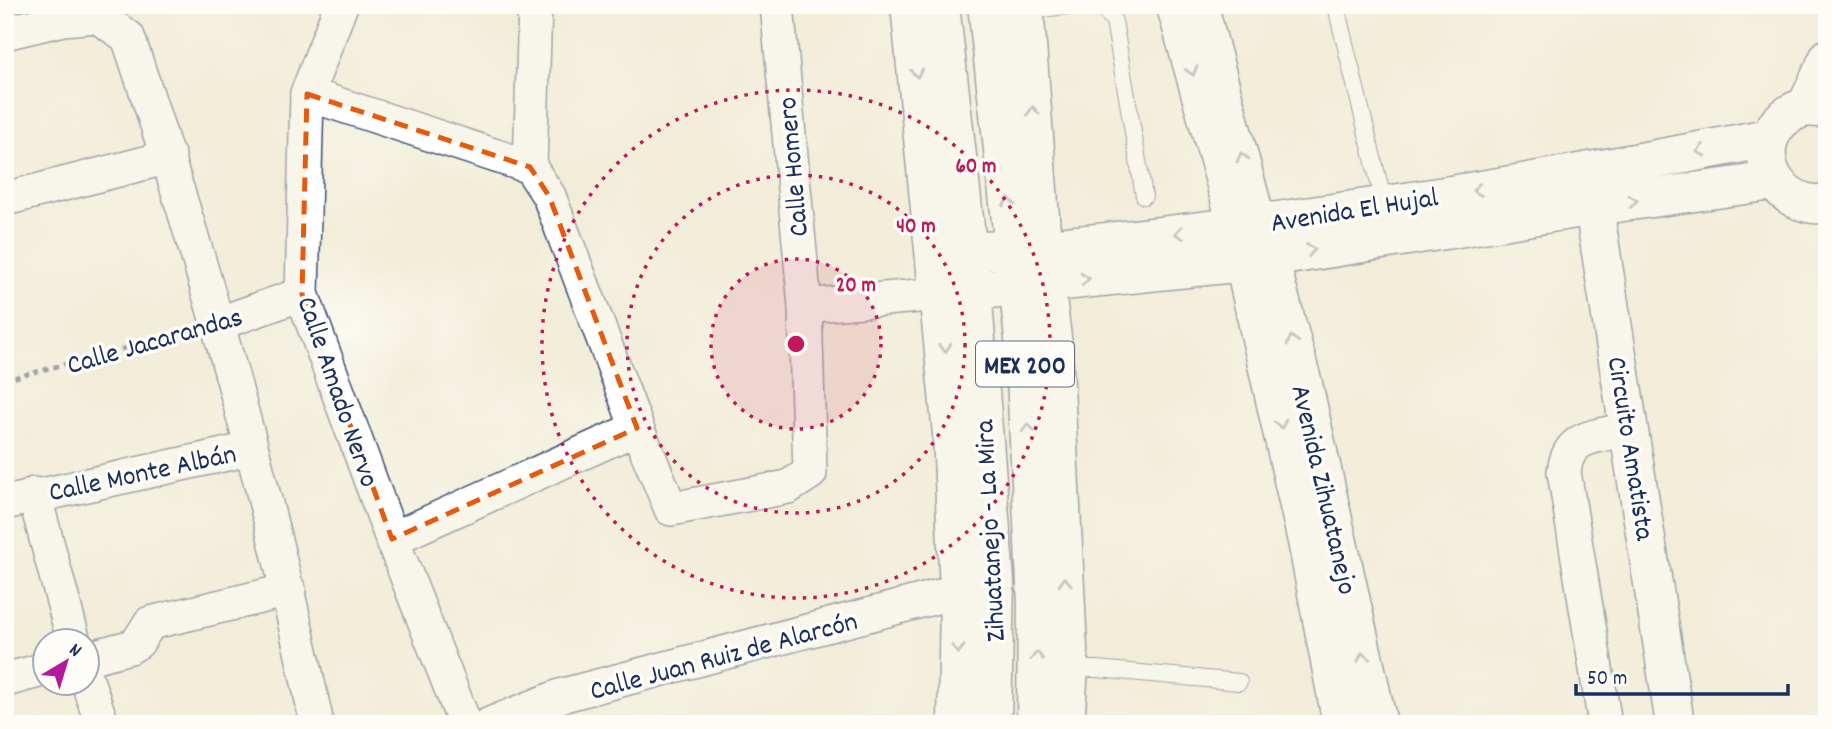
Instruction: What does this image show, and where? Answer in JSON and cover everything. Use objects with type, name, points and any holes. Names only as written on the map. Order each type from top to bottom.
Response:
[{"type":"main road","points":[[910,5],[952,252]]},
{"type":"main road","name":"Zihuatanejo - La Mira","points":[[940,5],[952,252],[995,581],[992,724]]},
{"type":"main road","name":"Zihuatanejo - La Mira","points":[[987,5],[1030,266],[1024,338],[1037,604],[1036,724]]},
{"type":"main road","points":[[1025,8],[1030,266],[1054,358],[1069,669],[1065,724]]},
{"type":"main road","points":[[1815,108],[1781,118],[1768,138],[1765,152],[1773,181],[1787,196],[1825,206]]},
{"type":"main road","name":"Avenida El Hujal","points":[[956,292],[1030,266],[1252,242],[1592,190],[1768,138]]},
{"type":"main road","name":"Avenida El Hujal","points":[[1252,242],[1384,203],[1773,181]]},
{"type":"main road","name":"Circuito Amatista","points":[[1592,190],[1675,724]]},
{"type":"main road","name":"Avenida Zihuatanejo","points":[[1252,242],[1322,541],[1378,724]]},
{"type":"main road","name":"Avenida El Hujal","points":[[952,252],[1030,266]]},
{"type":"main road","points":[[956,292],[952,435],[959,591],[957,724]]},
{"type":"main road","name":"Avenida Zihuatanejo","points":[[1322,541],[1342,724]]},
{"type":"street","name":"Calle Amado Nervo","points":[[341,5],[307,94],[302,294],[392,539],[465,724]]},
{"type":"street","points":[[307,94],[530,167],[535,5]]},
{"type":"street","name":"Calle Homero","points":[[530,167],[549,196],[637,428],[671,509],[788,487],[810,473],[805,306],[777,5]]},
{"type":"street","points":[[1173,5],[1252,242]]},
{"type":"street","points":[[1201,5],[1252,242]]},
{"type":"street","points":[[5,33],[63,19],[97,16],[128,37],[169,157],[219,323],[289,590],[317,724]]},
{"type":"street","points":[[1815,108],[1827,56]]},
{"type":"street","points":[[5,199],[169,157]]},
{"type":"street","points":[[805,306],[956,292]]},
{"type":"street","name":"Calle Jacarandas","points":[[219,323],[302,294]]},
{"type":"street","points":[[392,539],[637,428]]},
{"type":"street","points":[[1605,724],[1564,472],[1566,455],[1579,441],[1630,429]]},
{"type":"street","name":"Calle Monte Albán","points":[[20,498],[250,449]]},
{"type":"street","points":[[20,498],[69,628]]},
{"type":"street","points":[[102,654],[130,647],[138,642],[150,623],[289,590]]},
{"type":"street","name":"Calle Juan Ruiz de Alarcón","points":[[490,724],[560,696],[959,591]]},
{"type":"street","points":[[5,680],[32,673]]},
{"type":"street","points":[[93,698],[102,724]]},
{"type":"lane","points":[[1025,8],[1074,5]]},
{"type":"lane","points":[[1094,5],[1102,8],[1114,21],[1144,195]]},
{"type":"lane","points":[[1338,15],[1384,203]]},
{"type":"lane","points":[[1069,669],[1239,682]]},
{"type":"path","name":"Calle Jacarandas","points":[[5,380],[219,323]]},
{"type":"highlighted area","points":[[307,94],[530,167],[549,196],[637,428],[392,539],[302,294]]}]
